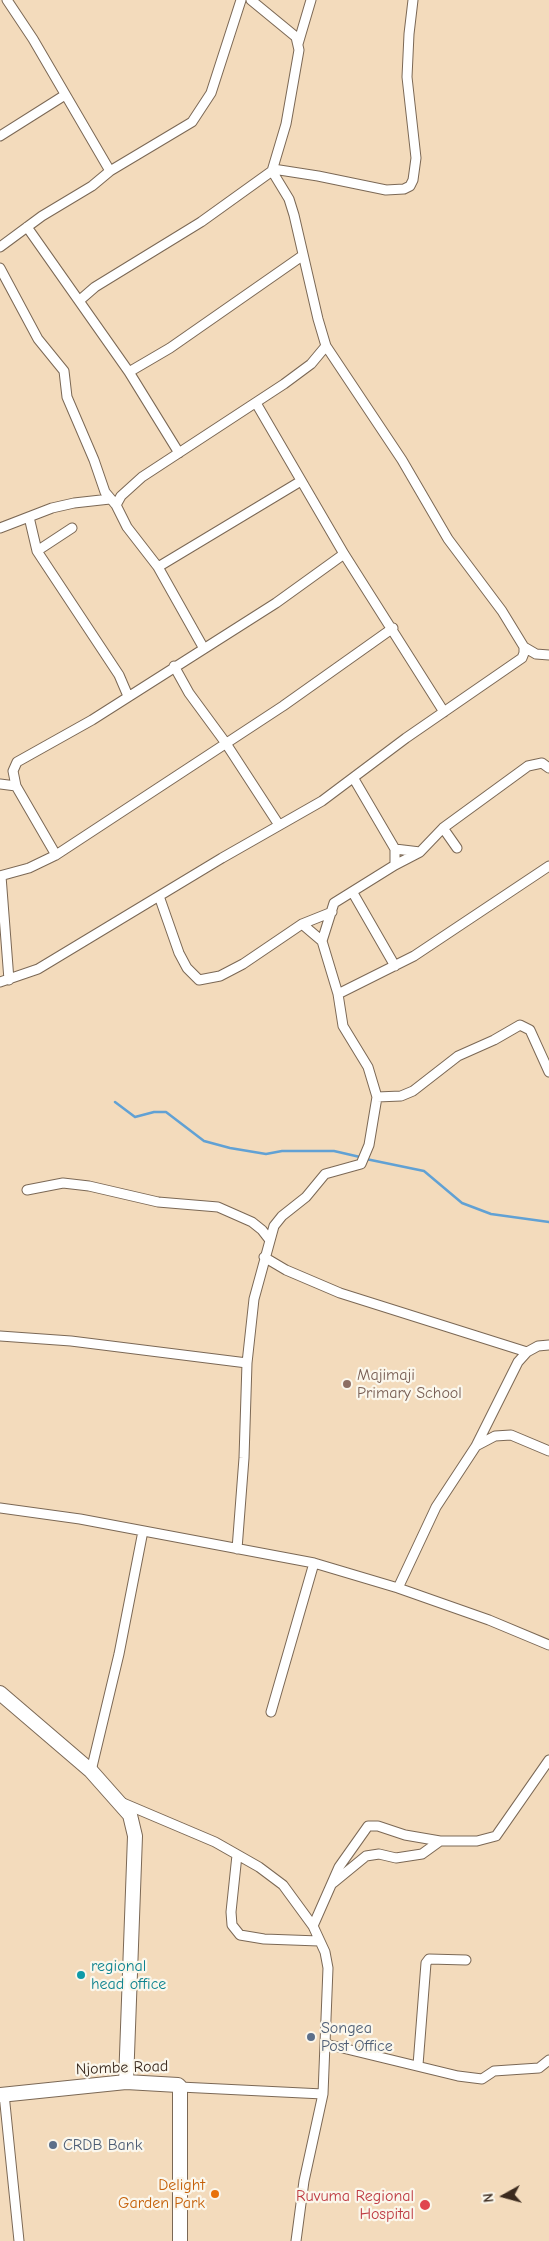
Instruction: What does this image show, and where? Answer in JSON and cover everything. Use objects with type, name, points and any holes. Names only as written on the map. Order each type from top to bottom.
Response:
[{"type":"highway","points":[[0,1693],[92,1771],[130,1815],[135,1836],[126,2082]]},
{"type":"highway","name":"Njombe Road","points":[[2,2094],[126,2082],[175,2084],[180,2087],[180,2241]]},
{"type":"street","points":[[7,0],[33,39],[110,171]]},
{"type":"street","points":[[0,247],[27,227],[92,186],[110,171],[183,129],[197,116],[210,93],[241,0]]},
{"type":"street","points":[[251,0],[292,33],[298,44]]},
{"type":"street","points":[[80,300],[95,287],[201,222],[272,170],[286,124],[298,61],[298,44],[311,0]]},
{"type":"street","points":[[272,170],[318,176],[386,190],[404,189],[410,186],[414,180],[416,158],[407,77],[409,34],[414,0]]},
{"type":"street","points":[[0,136],[65,95]]},
{"type":"street","points":[[272,170],[289,199],[326,346],[397,452],[448,539],[502,611],[524,647],[536,654],[549,656]]},
{"type":"street","points":[[27,227],[129,372],[179,453]]},
{"type":"street","points":[[129,372],[170,348],[302,256]]},
{"type":"street","points":[[0,268],[38,339],[64,371],[67,397],[113,502],[127,527],[158,567],[203,647]]},
{"type":"street","points":[[0,528],[29,516],[74,503],[113,502],[132,485],[256,403],[310,364],[326,346]]},
{"type":"street","points":[[256,403],[344,554],[393,628],[444,712]]},
{"type":"street","points":[[158,567],[301,481]]},
{"type":"street","points":[[29,516],[37,551],[118,675],[128,696]]},
{"type":"street","points":[[37,551],[72,528]]},
{"type":"street","points":[[56,855],[16,786],[13,771],[16,762],[24,756],[66,736],[276,602],[344,554]]},
{"type":"street","points":[[393,628],[283,706],[225,742],[56,855],[29,868],[1,876],[4,981],[38,969],[322,801],[354,779],[406,738],[522,658],[524,647]]},
{"type":"street","points":[[174,666],[189,693],[225,742],[279,826]]},
{"type":"street","points":[[237,1548],[244,1458],[247,1363],[254,1298],[269,1239],[282,1216],[306,1197],[325,1174],[332,1170],[358,1166],[363,1159],[372,1132],[376,1097],[368,1067],[343,1026],[338,994],[322,941],[334,903],[353,893],[395,865],[420,852],[443,828],[528,766],[542,763],[549,768]]},
{"type":"street","points":[[354,779],[395,849],[395,865]]},
{"type":"street","points":[[0,784],[16,786]]},
{"type":"street","points":[[443,828],[457,848]]},
{"type":"street","points":[[395,849],[420,852]]},
{"type":"street","points":[[338,994],[395,966],[428,947],[549,866]]},
{"type":"street","points":[[353,893],[395,966]]},
{"type":"street","points":[[159,896],[179,953],[187,968],[199,980],[220,976],[243,964],[302,924],[332,912]]},
{"type":"street","points":[[302,924],[322,941]]},
{"type":"street","points":[[376,1097],[401,1096],[413,1091],[458,1056],[494,1040],[520,1024],[530,1030],[549,1072]]},
{"type":"street","points":[[27,1190],[63,1183],[89,1186],[158,1202],[218,1208],[252,1222],[269,1239]]},
{"type":"street","points":[[264,1257],[286,1270],[340,1292],[527,1352]]},
{"type":"street","points":[[0,1336],[71,1341],[247,1363]]},
{"type":"street","points":[[398,1588],[436,1506],[476,1446],[518,1362],[527,1352],[538,1346],[549,1345]]},
{"type":"street","points":[[476,1446],[495,1436],[511,1435],[549,1451]]},
{"type":"street","points":[[0,1508],[143,1531],[314,1563],[398,1588],[489,1620],[549,1645]]},
{"type":"street","points":[[92,1771],[119,1654],[143,1531]]},
{"type":"street","points":[[271,1712],[314,1563]]},
{"type":"street","points":[[313,1926],[339,1867],[368,1826],[378,1826],[405,1835],[440,1841],[477,1841],[496,1836],[549,1760]]},
{"type":"street","points":[[118,1800],[214,1842],[259,1867],[283,1885],[313,1926],[325,1952],[328,1968],[323,2094],[304,2181],[296,2241]]},
{"type":"street","points":[[331,1884],[366,1856],[379,1854],[396,1858],[422,1854],[440,1841]]},
{"type":"street","points":[[237,1855],[231,1912],[232,1925],[240,1935],[264,1939],[319,1941]]},
{"type":"street","points":[[418,2065],[426,1963],[429,1959],[466,1960]]},
{"type":"street","points":[[326,2044],[458,2076],[482,2079],[494,2071],[539,2068],[549,2060]]},
{"type":"street","points":[[180,2087],[323,2094]]},
{"type":"street","points":[[2,2094],[19,2241]]},
{"type":"waterway","points":[[115,1102],[135,1117],[154,1112],[166,1112],[204,1141],[230,1148],[266,1154],[282,1151],[334,1151],[360,1157]]},
{"type":"waterway","points":[[366,1159],[424,1171],[462,1203],[491,1214],[549,1222]]},
{"type":"place","name":"Majimaji Primary School","points":[[347,1384]]},
{"type":"place","name":"regional head office","points":[[81,1975]]},
{"type":"place","name":"Songea Post Office","points":[[311,2037]]},
{"type":"place","name":"CRDB Bank","points":[[53,2145]]},
{"type":"place","name":"Delight Garden Park","points":[[215,2194]]},
{"type":"place","name":"Ruvuma Regional Hospital","points":[[425,2205]]}]
